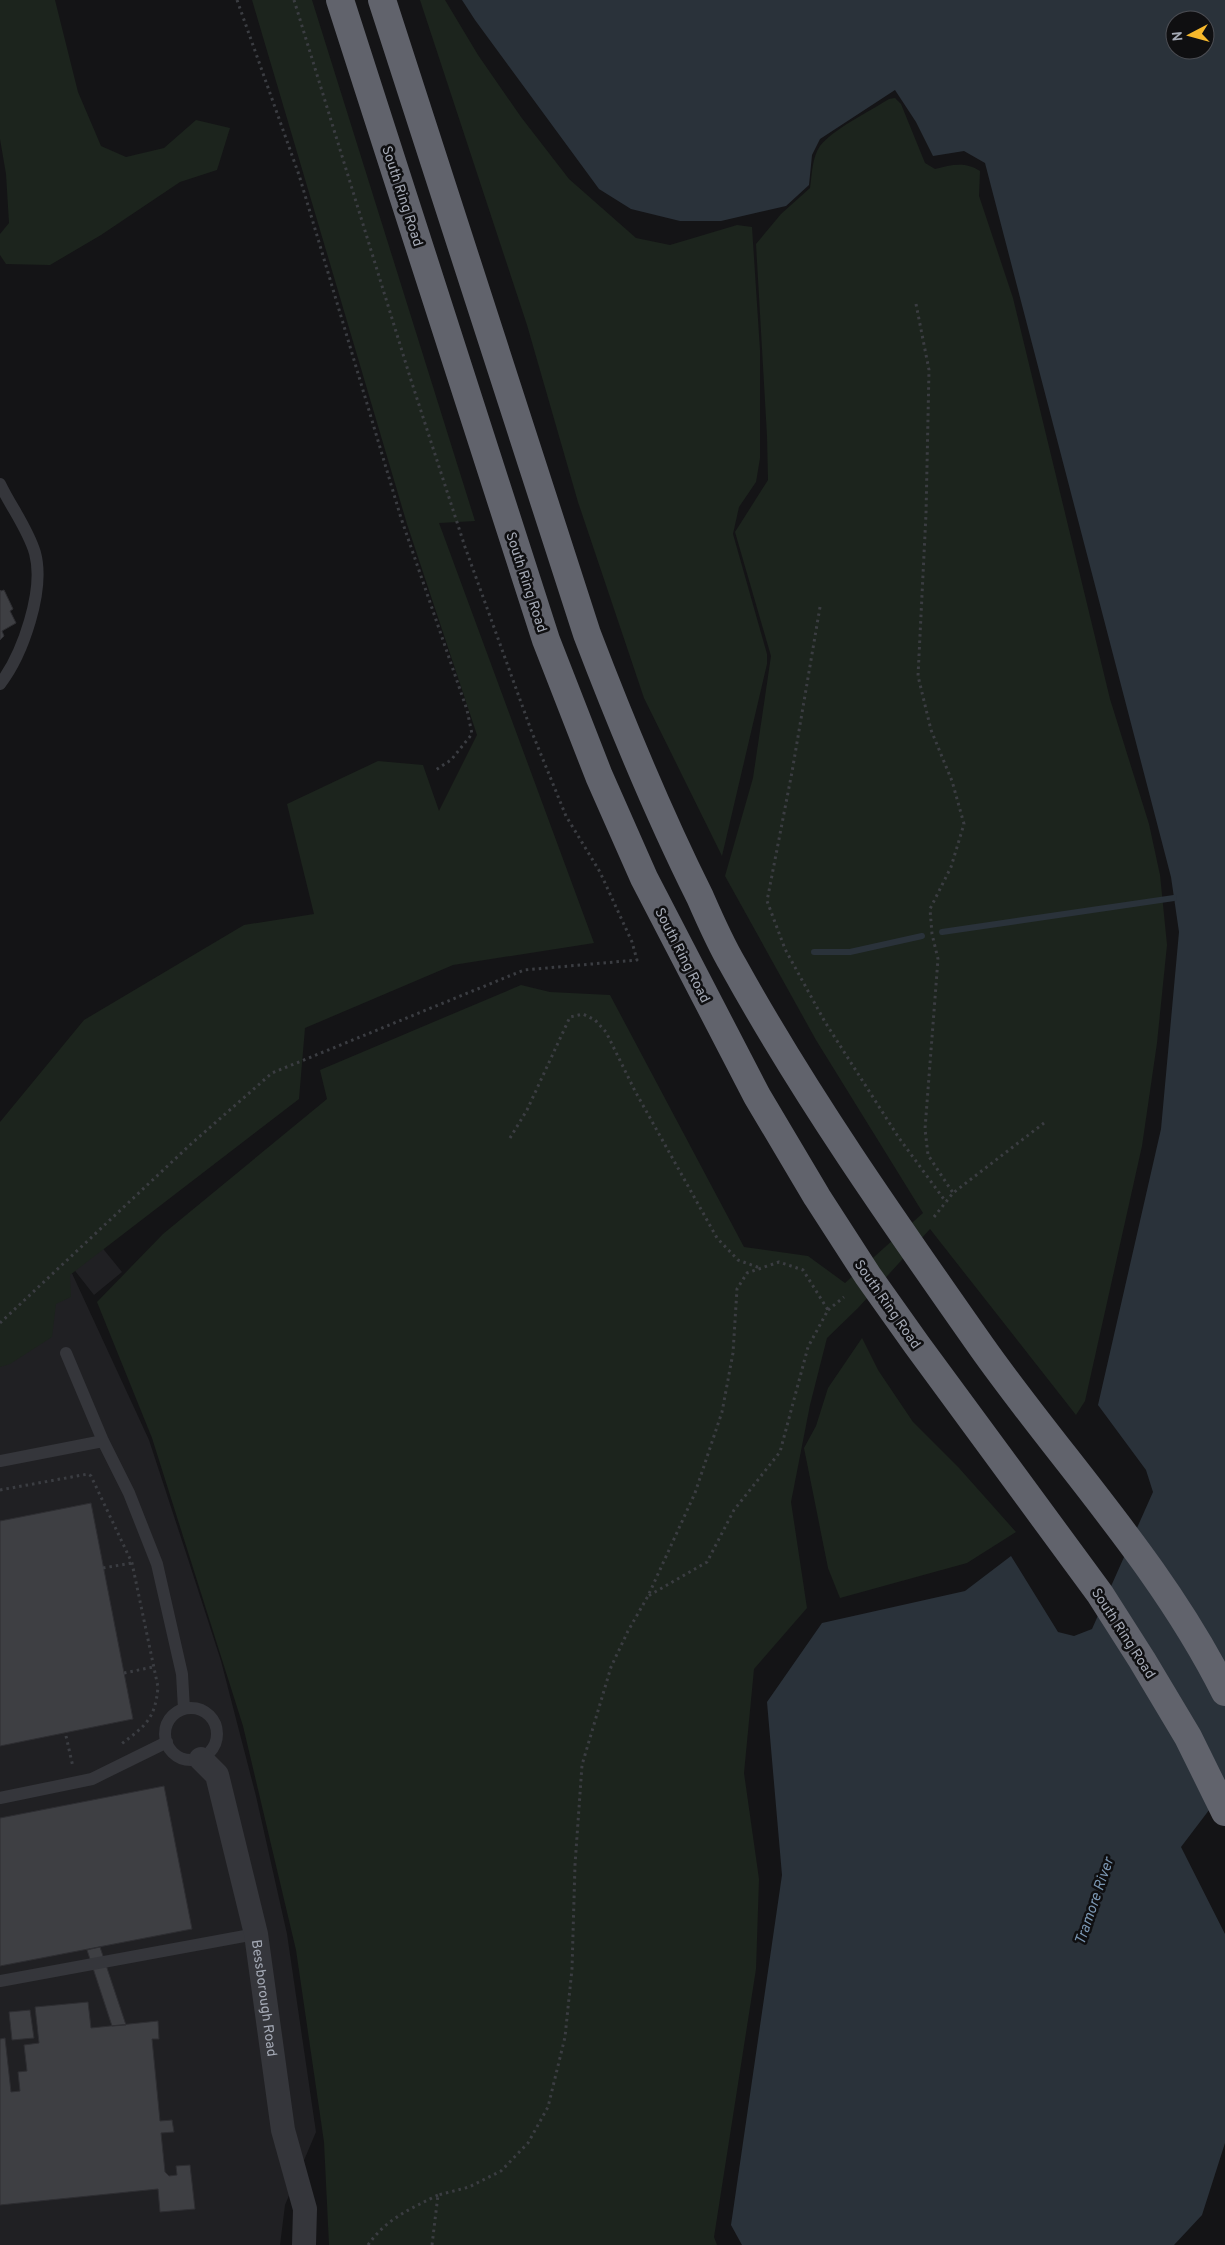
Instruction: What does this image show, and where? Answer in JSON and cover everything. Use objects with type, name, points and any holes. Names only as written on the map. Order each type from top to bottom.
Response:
[{"type":"highway","name":"South Ring Road","points":[[340,0],[546,640],[599,776],[644,878],[757,1096],[827,1213],[917,1346],[1100,1594],[1188,1737],[1225,1812]]},
{"type":"highway","points":[[382,0],[586,634],[624,729],[678,853],[731,962],[793,1068],[861,1173],[983,1349],[1127,1535],[1180,1612],[1223,1688]]},
{"type":"street","name":"Bessborough Road","points":[[201,1759],[217,1775],[256,1934],[284,2130],[305,2209],[304,2245]]},
{"type":"lane","points":[[0,484],[30,540],[38,568],[36,595],[27,632],[0,684]]},
{"type":"lane","points":[[66,1353],[103,1441],[129,1494],[157,1564],[182,1674],[184,1709]]},
{"type":"lane","points":[[0,1461],[103,1441]]},
{"type":"lane","points":[[184,1709],[201,1710],[209,1714],[217,1730],[217,1739],[214,1747],[209,1754],[201,1759],[193,1760],[177,1756],[167,1742],[167,1726],[171,1718],[184,1709]]},
{"type":"lane","points":[[0,1798],[92,1779],[167,1742]]},
{"type":"lane","points":[[0,1981],[256,1934]]},
{"type":"path","points":[[237,0],[299,175],[401,518],[467,710],[472,734],[451,760],[434,771]]},
{"type":"path","points":[[0,1323],[191,1144],[272,1072],[524,970],[637,960],[632,942],[600,872],[566,816],[531,730],[464,547],[294,0]]},
{"type":"path","points":[[916,304],[929,370],[926,514],[918,676],[930,730],[952,781],[964,824],[951,867],[930,909],[932,934],[938,959],[926,1129],[928,1155],[953,1192]]},
{"type":"path","points":[[820,607],[792,772],[767,900],[785,949],[825,1022],[899,1138],[946,1202]]},
{"type":"path","points":[[510,1138],[527,1110],[570,1017],[583,1014],[595,1020],[606,1032],[635,1091],[717,1238],[738,1260],[761,1268]]},
{"type":"path","points":[[934,1217],[953,1192],[1044,1123]]},
{"type":"path","points":[[368,2245],[378,2230],[393,2220],[438,2195],[469,2187],[501,2171],[528,2143],[548,2107],[565,2037],[572,1969],[575,1865],[582,1765],[611,1668],[628,1631],[648,1596],[695,1493],[722,1412],[733,1354],[737,1289],[747,1273],[779,1262],[803,1270],[828,1310]]},
{"type":"path","points":[[648,1596],[707,1562],[734,1510],[780,1452],[808,1347],[828,1310],[844,1297]]},
{"type":"path","points":[[0,1490],[88,1474],[91,1476],[132,1563],[158,1687],[151,1719],[146,1726],[114,1749]]},
{"type":"path","points":[[104,1568],[132,1563]]},
{"type":"path","points":[[124,1673],[153,1667]]},
{"type":"path","points":[[66,1736],[74,1770],[82,1768]]},
{"type":"path","points":[[432,2245],[438,2195]]},
{"type":"shaded area","points":[[0,0],[55,0],[78,92],[101,146],[126,157],[164,148],[196,120],[230,128],[217,170],[180,182],[101,235],[50,265],[6,264],[0,255],[0,234],[9,223],[6,174],[0,139]]},
{"type":"shaded area","points":[[252,0],[312,0],[475,521],[439,523],[594,943],[453,965],[305,1028],[299,1099],[70,1275],[71,1297],[56,1304],[52,1337],[10,1364],[0,1367],[0,1122],[84,1020],[244,925],[314,914],[287,804],[378,761],[423,765],[439,811],[477,735],[407,524]]},
{"type":"shaded area","points":[[420,0],[445,0],[478,55],[521,117],[569,179],[636,238],[670,245],[737,225],[752,227],[760,350],[760,458],[756,482],[739,507],[733,534],[767,654],[767,664],[722,856],[644,698],[578,502],[527,325]]},
{"type":"shaded area","points":[[895,98],[901,104],[925,163],[935,169],[952,165],[963,165],[980,171],[979,196],[1013,298],[1110,699],[1149,824],[1160,875],[1167,945],[1157,1043],[1142,1146],[1085,1401],[1076,1415],[930,1229],[858,1308],[827,1338],[810,1405],[791,1502],[807,1608],[754,1669],[744,1773],[759,1879],[756,1969],[714,2237],[717,2245],[329,2245],[324,2142],[296,1950],[243,1726],[152,1438],[97,1302],[163,1234],[327,1099],[320,1070],[521,985],[550,992],[610,995],[744,1247],[808,1256],[845,1283],[923,1213],[816,1040],[725,876],[753,778],[771,656],[735,532],[768,480],[756,244],[781,214],[810,188],[815,155],[820,146],[852,121],[889,99]]},
{"type":"shaded area","points":[[100,1245],[122,1272],[94,1295],[72,1267]]},
{"type":"shaded area","points":[[70,1269],[149,1440],[188,1559],[221,1661],[256,1796],[287,1934],[316,2132],[285,2205],[280,2245],[0,2245],[0,1332]]},
{"type":"shaded area","points":[[862,1338],[878,1370],[913,1422],[959,1468],[1016,1532],[967,1563],[840,1598],[828,1568],[804,1448],[816,1426],[828,1388]]},
{"type":"water","name":"Tramore River","points":[[462,0],[1225,0],[1225,1789],[1181,1847],[1225,1934],[1225,2143],[1202,2215],[1174,2245],[742,2245],[731,2225],[782,1875],[767,1702],[822,1623],[965,1591],[1011,1556],[1058,1632],[1074,1636],[1092,1629],[1153,1492],[1146,1470],[1098,1405],[1161,1129],[1179,932],[1171,877],[985,163],[964,151],[933,156],[916,122],[895,90],[820,139],[812,155],[809,185],[786,206],[721,221],[680,221],[631,209],[599,189]]},
{"type":"building","points":[[0,590],[4,590],[13,609],[10,611],[16,623],[2,631],[4,636],[0,640]]},
{"type":"building","points":[[91,1503],[133,1719],[0,1746],[0,1521]]},
{"type":"building","points":[[164,1786],[192,1929],[0,1966],[0,1818]]},
{"type":"building","points":[[100,1947],[126,2025],[112,2026],[87,1950]]},
{"type":"building","points":[[88,2002],[91,2028],[158,2021],[159,2039],[152,2039],[160,2121],[172,2120],[174,2132],[161,2133],[165,2172],[169,2176],[177,2175],[176,2166],[190,2165],[195,2209],[160,2212],[158,2189],[0,2205],[0,2039],[5,2038],[11,2092],[20,2091],[18,2072],[27,2071],[24,2045],[39,2043],[35,2007]]},
{"type":"building","points":[[30,2010],[34,2038],[12,2040],[9,2012]]},
{"type":"waterway","points":[[942,932],[1174,898]]},
{"type":"waterway","points":[[814,952],[850,952],[922,936]]}]
